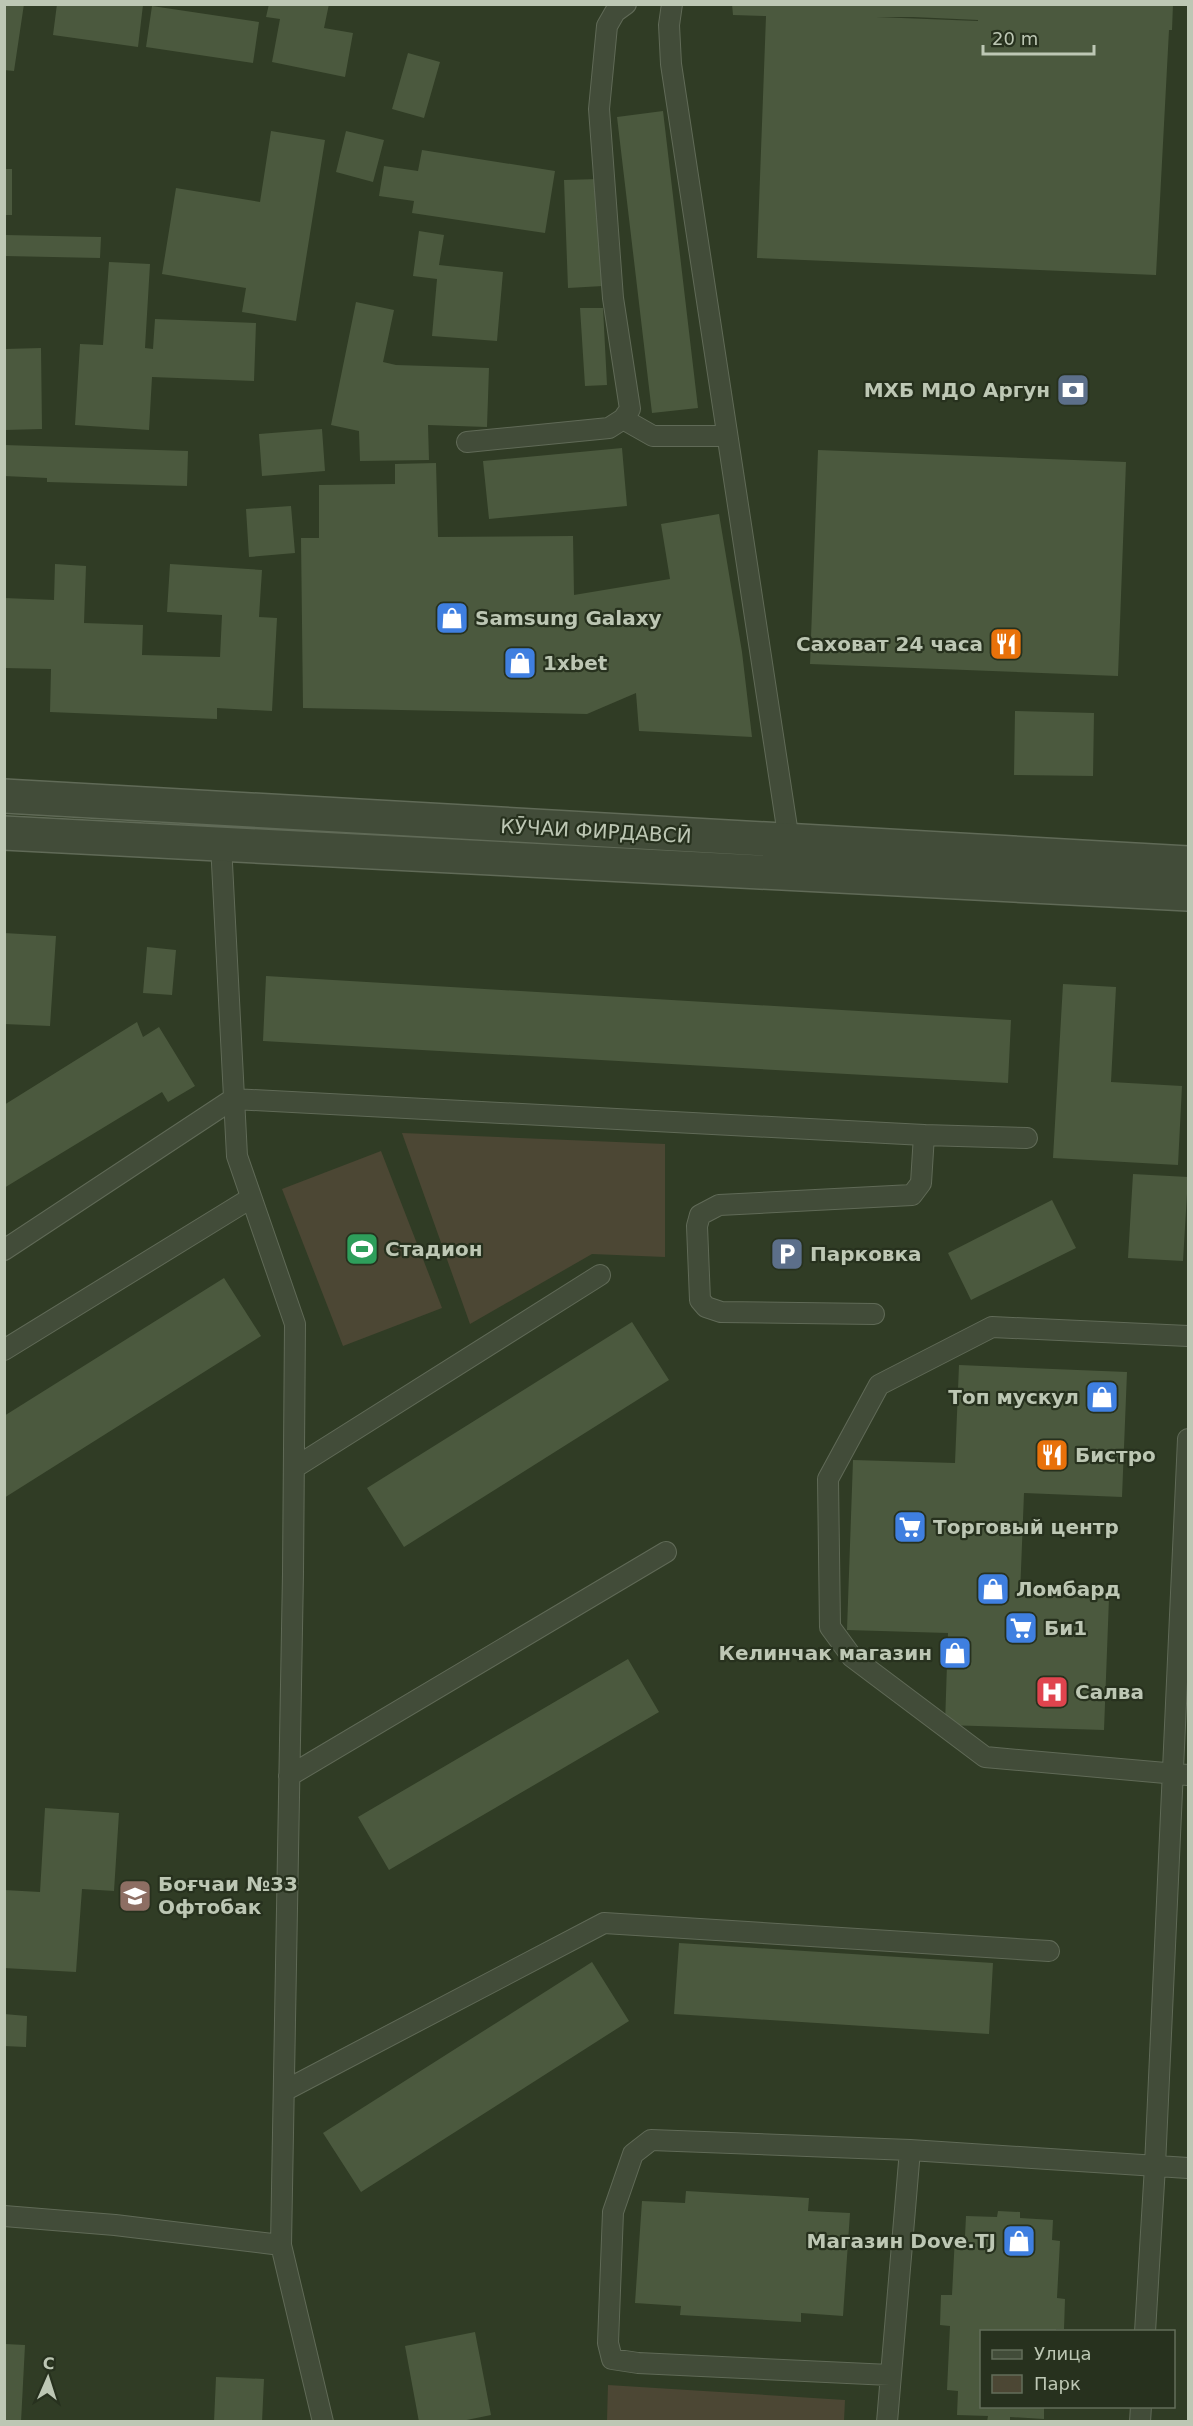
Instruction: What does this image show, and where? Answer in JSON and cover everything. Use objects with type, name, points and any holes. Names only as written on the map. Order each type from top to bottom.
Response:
[{"type":"street","name":"КӮЧАИ ФИРДАВСӢ","points":[[4,796],[1188,863]]},
{"type":"street","points":[[221,844],[223,810]]},
{"type":"street","name":"КӮЧАИ ФИРДАВСӢ","points":[[4,833],[1188,894]]},
{"type":"lane","points":[[467,442],[609,428],[623,419],[630,409],[613,298],[599,109],[607,26],[615,12],[626,4]]},
{"type":"lane","points":[[672,4],[669,25],[671,64],[789,841]]},
{"type":"lane","points":[[623,419],[653,436],[728,436]]},
{"type":"lane","points":[[221,844],[237,1156],[295,1324],[281,2246],[322,2421]]},
{"type":"lane","points":[[4,1250],[233,1099],[924,1135],[1027,1138]]},
{"type":"lane","points":[[874,1314],[721,1312],[706,1307],[700,1300],[697,1227],[700,1215],[720,1205],[912,1196],[921,1183],[924,1135]]},
{"type":"lane","points":[[4,1350],[251,1198]]},
{"type":"lane","points":[[294,1468],[600,1275]]},
{"type":"lane","points":[[1181,1775],[985,1757],[852,1657],[830,1627],[828,1479],[879,1385],[992,1327],[1188,1336]]},
{"type":"lane","points":[[1145,2330],[1181,1775],[1188,1439]]},
{"type":"lane","points":[[289,1776],[666,1552]]},
{"type":"lane","points":[[284,2091],[604,1923],[1048,1951]]},
{"type":"lane","points":[[890,2375],[638,2363],[612,2359],[608,2343],[613,2212],[633,2154],[651,2140],[910,2150],[1188,2168]]},
{"type":"lane","points":[[887,2421],[910,2150]]},
{"type":"lane","points":[[4,2217],[115,2225],[281,2246]]},
{"type":"green space","points":[[402,1133],[665,1144],[665,1257],[592,1254],[470,1324]]},
{"type":"green space","name":"Стадион","points":[[381,1151],[442,1308],[343,1346],[282,1189]]},
{"type":"green space","points":[[608,2385],[845,2400],[844,2421],[607,2421]]},
{"type":"building","points":[[4,4],[24,4],[14,71],[4,70]]},
{"type":"building","points":[[57,4],[143,5],[138,47],[53,35]]},
{"type":"building","points":[[269,4],[329,4],[324,28],[353,33],[345,77],[272,62],[280,19],[266,17]]},
{"type":"building","points":[[732,4],[1173,4],[1172,30],[1169,30],[1156,275],[757,258],[766,16],[733,15]],"holes":[[[876,17],[978,20],[978,21]]]},
{"type":"building","points":[[152,6],[259,22],[253,63],[146,47]]},
{"type":"building","points":[[408,53],[440,62],[424,118],[392,109]]},
{"type":"building","points":[[663,111],[698,408],[652,413],[617,117]]},
{"type":"building","points":[[271,131],[325,140],[296,321],[242,312],[246,288],[162,274],[176,188],[260,202]]},
{"type":"building","points":[[346,131],[384,140],[373,182],[336,172]]},
{"type":"building","points":[[422,150],[555,171],[545,233],[412,213],[414,201],[379,196],[384,166],[418,171]]},
{"type":"building","points":[[4,169],[12,169],[12,215],[4,215]]},
{"type":"building","points":[[599,179],[603,286],[568,288],[564,180]]},
{"type":"building","points":[[419,231],[444,235],[439,265],[503,272],[497,341],[432,336],[437,279],[413,276]]},
{"type":"building","points":[[5,235],[101,237],[100,258],[5,256]]},
{"type":"building","points":[[109,262],[150,264],[145,348],[153,349],[155,319],[256,323],[254,381],[152,377],[149,430],[75,425],[80,344],[103,345]]},
{"type":"building","points":[[356,302],[394,310],[383,362],[396,365],[489,368],[487,427],[428,425],[429,460],[360,461],[359,431],[331,425]]},
{"type":"building","points":[[580,308],[603,308],[607,385],[585,386]]},
{"type":"building","points":[[41,348],[42,429],[5,430],[5,349]]},
{"type":"building","points":[[322,429],[325,471],[262,476],[259,434]]},
{"type":"building","points":[[4,445],[188,451],[187,486],[47,482],[47,478],[4,476]]},
{"type":"building","points":[[622,448],[627,506],[489,519],[483,461]]},
{"type":"building","points":[[818,450],[1126,462],[1118,676],[810,664]]},
{"type":"building","points":[[436,463],[438,537],[573,536],[574,595],[670,579],[661,524],[719,514],[742,652],[752,737],[639,731],[636,693],[587,714],[303,708],[301,538],[319,538],[319,485],[395,484],[395,464]]},
{"type":"building","points":[[291,506],[295,553],[249,557],[246,509]]},
{"type":"building","points":[[55,564],[86,566],[84,623],[143,625],[142,655],[220,657],[222,615],[167,612],[170,564],[262,570],[259,617],[277,618],[272,711],[217,708],[217,719],[50,712],[51,669],[4,668],[4,598],[54,600]]},
{"type":"building","points":[[1015,711],[1094,713],[1093,776],[1014,775]]},
{"type":"building","points":[[4,933],[56,936],[50,1026],[4,1024]]},
{"type":"building","points":[[147,947],[176,950],[172,995],[143,993]]},
{"type":"building","points":[[266,976],[1011,1020],[1008,1083],[263,1041]]},
{"type":"building","points":[[1063,984],[1116,987],[1111,1082],[1182,1086],[1178,1165],[1053,1158]]},
{"type":"building","points":[[137,1022],[143,1037],[159,1027],[195,1086],[168,1102],[162,1092],[4,1188],[4,1105]]},
{"type":"building","points":[[1133,1174],[1188,1177],[1183,1261],[1128,1258]]},
{"type":"building","points":[[1052,1200],[1076,1248],[971,1300],[948,1253]]},
{"type":"building","points":[[224,1278],[261,1336],[4,1498],[4,1416]]},
{"type":"building","points":[[632,1322],[669,1380],[404,1547],[367,1488]]},
{"type":"building","points":[[959,1365],[1127,1372],[1122,1497],[1024,1493],[1020,1595],[1109,1598],[1104,1730],[945,1725],[948,1633],[847,1630],[853,1460],[955,1463]]},
{"type":"building","points":[[628,1659],[659,1712],[389,1870],[358,1817]]},
{"type":"building","points":[[45,1808],[119,1813],[114,1891],[82,1889],[76,1972],[4,1968],[4,1890],[40,1892]]},
{"type":"building","points":[[679,1943],[993,1963],[989,2034],[674,2014]]},
{"type":"building","points":[[592,1962],[629,2021],[361,2192],[323,2133]]},
{"type":"building","points":[[4,2014],[27,2016],[26,2047],[4,2046]]},
{"type":"building","points":[[686,2191],[809,2198],[808,2211],[850,2213],[843,2316],[801,2313],[801,2322],[680,2315],[681,2306],[635,2303],[642,2201],[685,2203]]},
{"type":"building","points":[[998,2211],[1020,2212],[1020,2218],[1053,2220],[1052,2240],[1060,2241],[1057,2298],[1065,2299],[1064,2329],[980,2330],[980,2408],[1044,2408],[1044,2419],[1010,2417],[1010,2422],[987,2422],[988,2416],[957,2415],[958,2391],[947,2390],[950,2326],[940,2325],[941,2295],[952,2295],[955,2236],[965,2236],[966,2216],[997,2217]]},
{"type":"building","points":[[475,2332],[491,2415],[457,2422],[419,2422],[405,2346]]},
{"type":"building","points":[[5,2344],[25,2345],[21,2422],[5,2422]]},
{"type":"building","points":[[216,2377],[264,2379],[262,2422],[214,2422]]},
{"type":"place","name":"МХБ МДО Аргун","points":[[1073,390]]},
{"type":"place","name":"Samsung Galaxy","points":[[452,618]]},
{"type":"place","name":"Саховат 24 часа","points":[[1006,644]]},
{"type":"place","name":"1xbet","points":[[520,663]]},
{"type":"place","name":"Стадион","points":[[362,1249]]},
{"type":"place","name":"Парковка","points":[[787,1254]]},
{"type":"place","name":"Топ мускул","points":[[1102,1397]]},
{"type":"place","name":"Бистро","points":[[1052,1455]]},
{"type":"place","name":"Торговый центр","points":[[910,1527]]},
{"type":"place","name":"Ломбард","points":[[993,1589]]},
{"type":"place","name":"Би1","points":[[1021,1628]]},
{"type":"place","name":"Келинчак магазин","points":[[955,1653]]},
{"type":"place","name":"Салва","points":[[1052,1692]]},
{"type":"place","name":"Боғчаи №33 Офтобак","points":[[135,1896]]},
{"type":"place","name":"Магазин Dove.TJ","points":[[1019,2241]]}]
